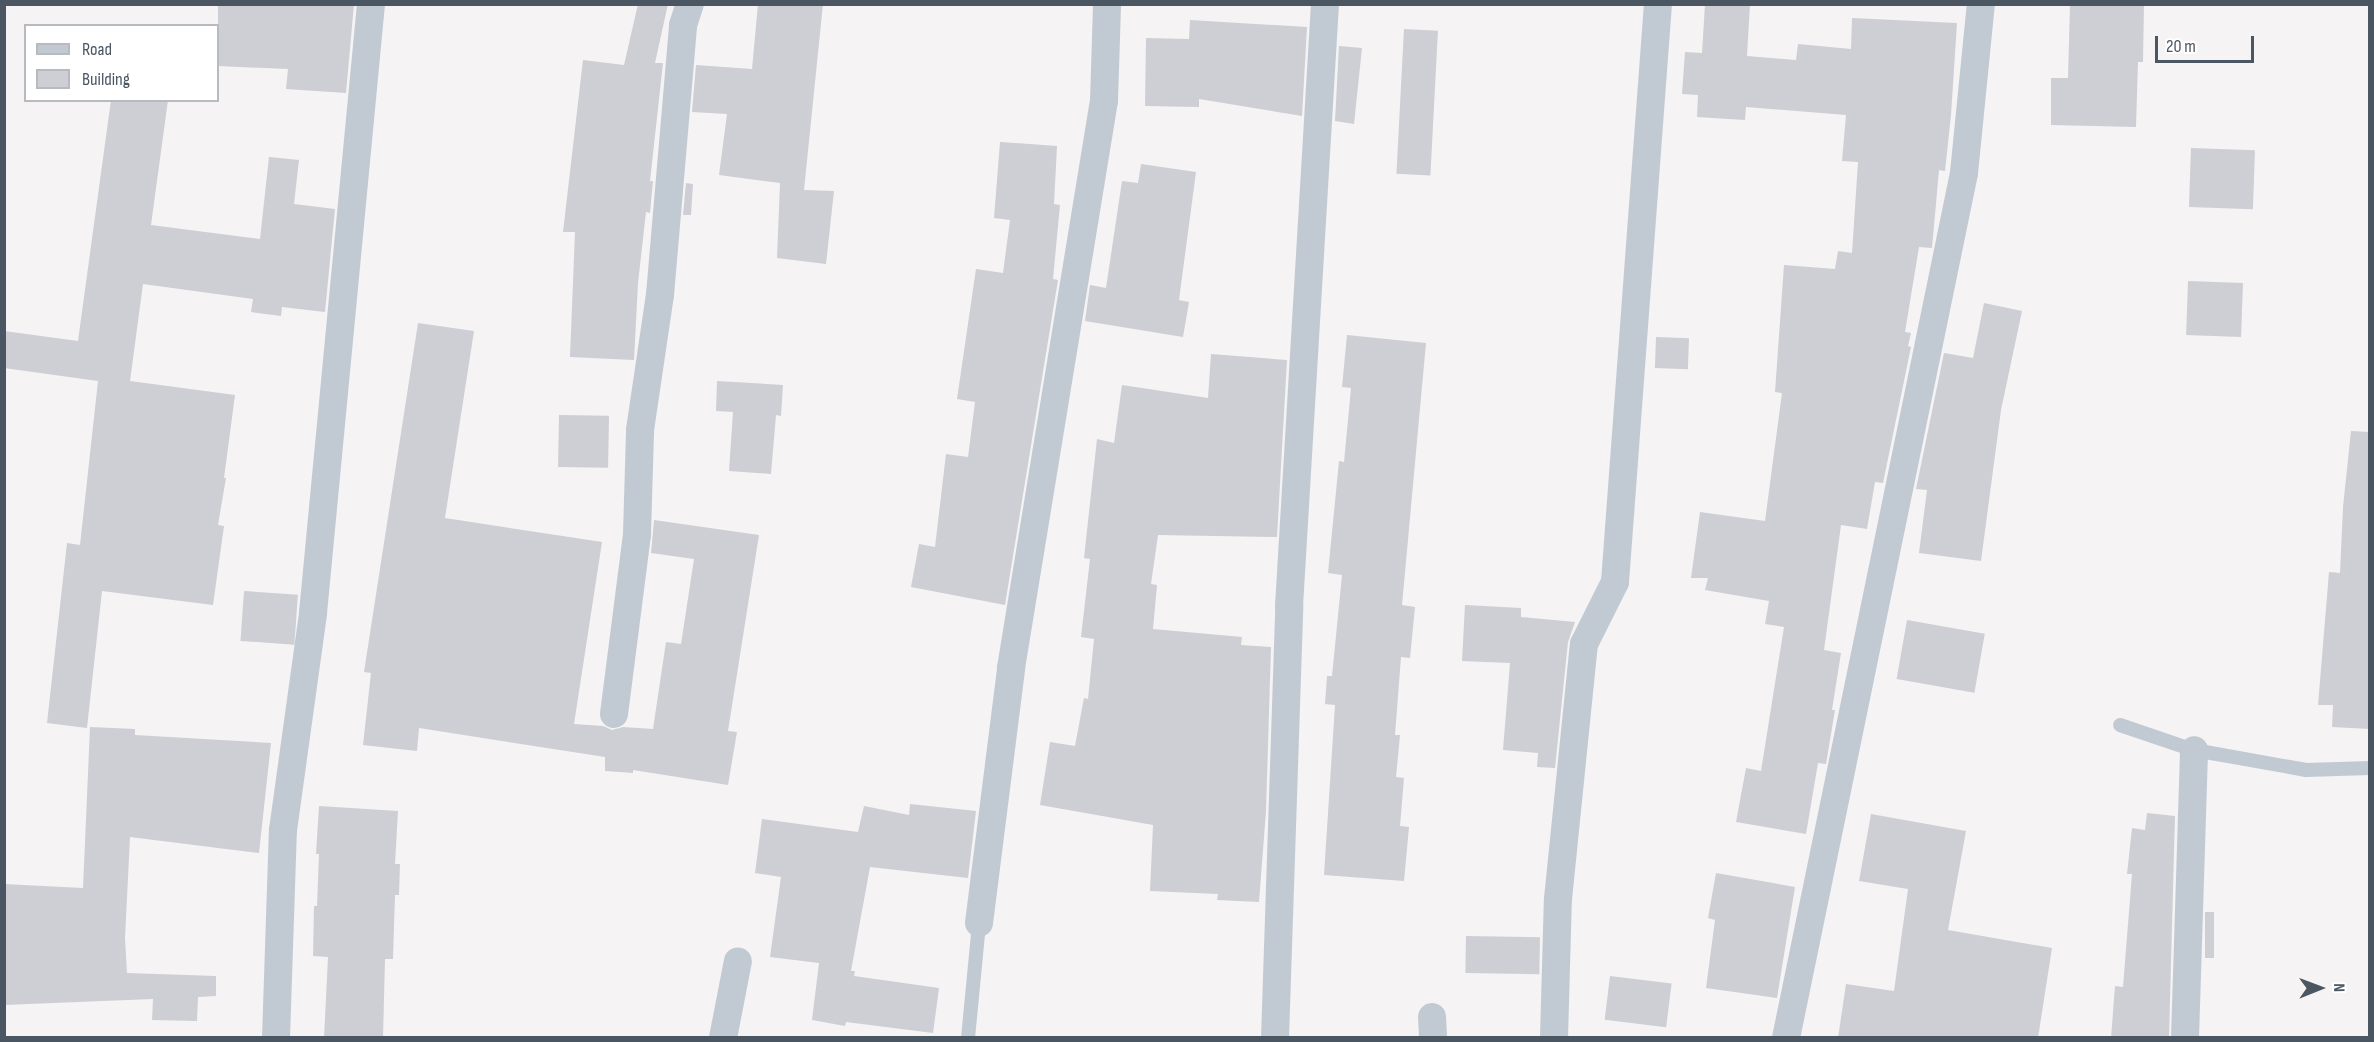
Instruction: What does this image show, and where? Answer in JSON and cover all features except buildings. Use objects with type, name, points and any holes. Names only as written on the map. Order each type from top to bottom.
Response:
[{"type":"street","points":[[276,1038],[283,830],[313,614],[371,4]]},
{"type":"street","points":[[614,714],[638,534],[640,430],[660,295],[683,26],[690,4]]},
{"type":"street","points":[[979,923],[1011,668],[1104,101],[1107,4]]},
{"type":"street","points":[[1275,1038],[1289,606],[1325,4]]},
{"type":"street","points":[[1554,1038],[1557,898],[1584,644],[1615,582],[1658,4]]},
{"type":"street","points":[[1786,1038],[1964,173],[1981,4]]},
{"type":"street","points":[[2185,1038],[2194,750]]},
{"type":"street","points":[[723,1038],[738,961]]},
{"type":"lane","points":[[2120,725],[2194,750],[2306,770],[2370,768]]},
{"type":"lane","points":[[968,1038],[979,923]]}]
